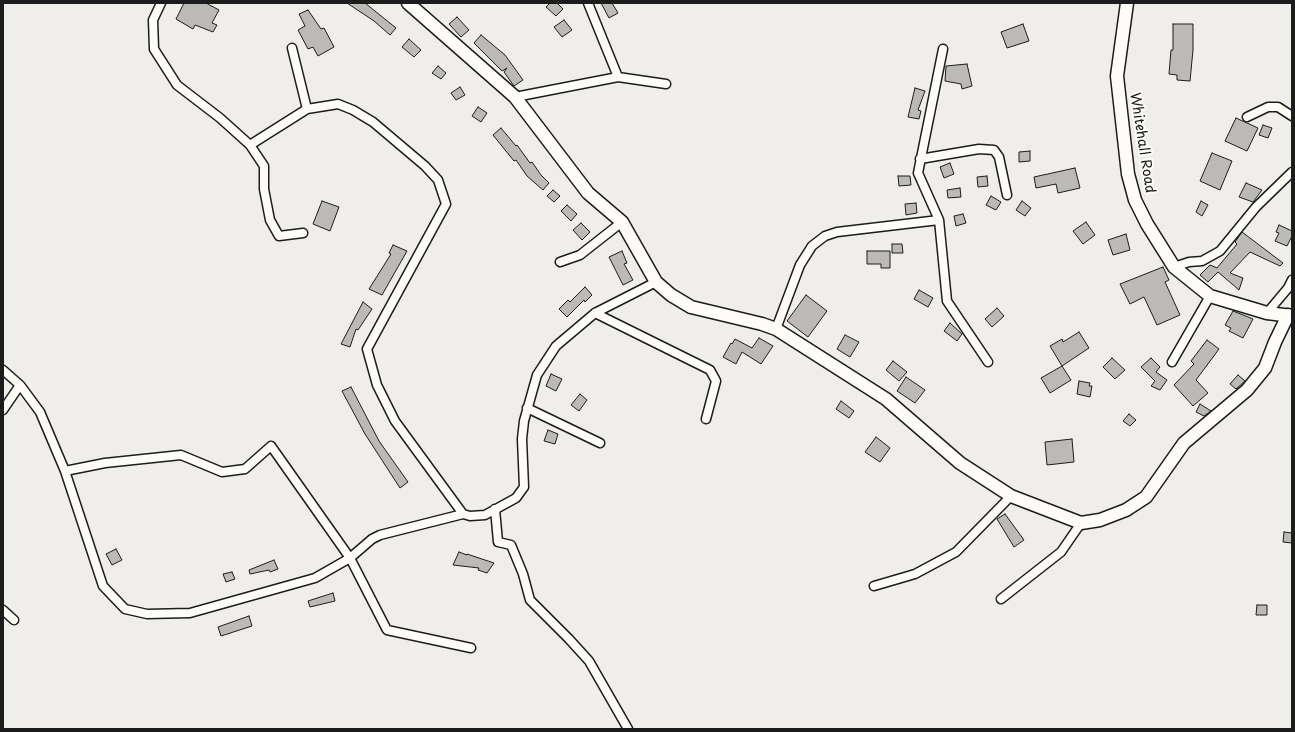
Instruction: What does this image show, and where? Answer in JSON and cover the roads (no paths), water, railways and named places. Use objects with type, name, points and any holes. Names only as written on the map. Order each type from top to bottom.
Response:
[{"type":"street","points":[[162,3],[153,20],[154,49],[177,85],[220,118],[250,145],[264,166],[264,189],[270,220],[279,236],[302,233]]},
{"type":"street","points":[[408,3],[515,97],[588,194],[622,222],[656,282],[670,295],[691,307],[762,324],[776,329],[886,399],[960,463],[1011,496],[1081,523],[1100,520],[1126,510],[1146,497],[1184,443],[1247,390],[1265,368],[1275,342],[1290,316]]},
{"type":"street","points":[[588,3],[618,77]]},
{"type":"street","name":"Whitehall Road","points":[[1127,3],[1117,76],[1128,174],[1135,200],[1159,245],[1174,267],[1210,296],[1267,313],[1290,316]]},
{"type":"street","points":[[292,48],[307,109]]},
{"type":"street","points":[[943,49],[918,173],[939,220],[947,301],[988,362]]},
{"type":"street","points":[[515,97],[618,77],[666,84]]},
{"type":"street","points":[[250,145],[307,109],[338,104],[353,110],[373,122],[425,166],[438,180],[446,204],[367,349],[377,385],[395,421],[463,514]]},
{"type":"street","points":[[1247,117],[1268,108],[1278,107],[1292,116]]},
{"type":"street","points":[[920,158],[979,149],[994,150],[999,157],[1007,195]]},
{"type":"street","points":[[1174,267],[1189,262],[1202,261],[1220,251],[1256,207],[1292,172]]},
{"type":"street","points":[[776,329],[800,265],[812,246],[825,236],[837,232],[939,220]]},
{"type":"street","points":[[560,262],[580,255],[622,222]]},
{"type":"street","points":[[1267,313],[1288,288],[1292,280]]},
{"type":"street","points":[[3,370],[20,385],[40,412],[65,471],[103,586],[125,609],[147,614],[190,613],[315,578],[350,558],[372,539],[380,535],[463,514],[470,516],[485,515],[516,498],[524,487],[522,439],[527,408],[537,375],[556,346],[595,313],[656,282]]},
{"type":"street","points":[[1172,362],[1210,296]]},
{"type":"street","points":[[595,313],[710,370],[716,382],[706,419]]},
{"type":"street","points":[[3,410],[20,385]]},
{"type":"street","points":[[527,408],[600,443]]},
{"type":"street","points":[[65,471],[105,463],[181,455],[222,472],[245,469],[271,446],[350,558],[387,630],[471,648]]},
{"type":"street","points":[[874,586],[915,574],[956,552],[1011,496]]},
{"type":"street","points":[[495,509],[498,542],[511,545],[523,574],[530,600],[589,661],[628,729]]},
{"type":"street","points":[[1001,599],[1061,552],[1081,523]]},
{"type":"street","points":[[3,610],[14,620]]}]
